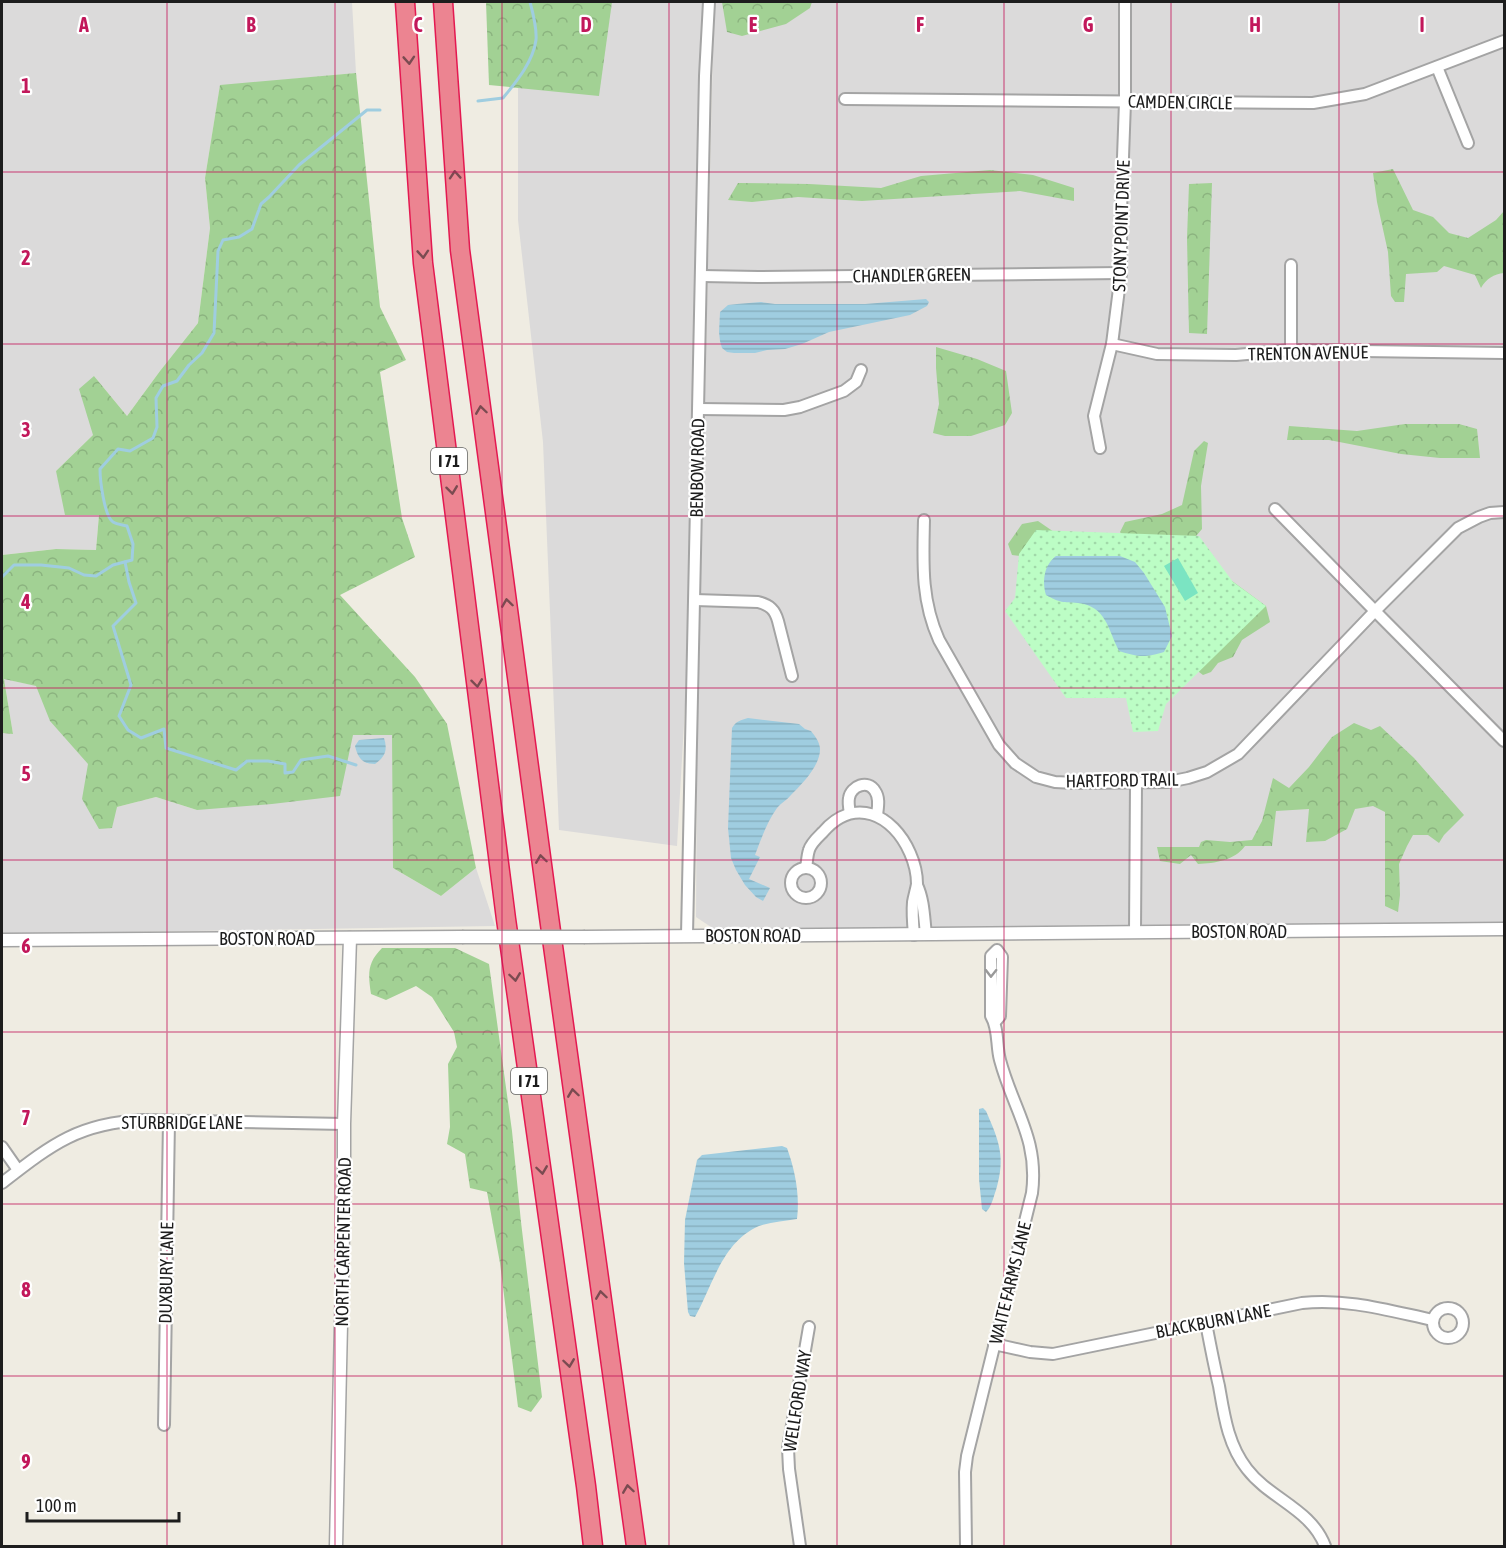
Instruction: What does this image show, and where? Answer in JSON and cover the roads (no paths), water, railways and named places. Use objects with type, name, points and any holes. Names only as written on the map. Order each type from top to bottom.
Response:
[{"type":"highway","name":"I 71","points":[[405,2],[423,262],[506,919],[585,1474],[593,1546]]},
{"type":"highway","name":"I 71","points":[[443,2],[460,250],[636,1546]]},
{"type":"street","name":"BENBOW ROAD","points":[[687,935],[705,76],[709,2]]},
{"type":"street","name":"STONY POINT DRIVE","points":[[1100,448],[1094,416],[1112,344],[1121,273],[1125,2]]},
{"type":"street","name":"CAMDEN CIRCLE","points":[[844,99],[1313,104],[1365,94],[1504,41]]},
{"type":"street","points":[[1437,67],[1467,143]]},
{"type":"street","points":[[1291,265],[1291,350]]},
{"type":"street","name":"CHANDLER GREEN","points":[[702,276],[1121,273]]},
{"type":"street","name":"TRENTON AVENUE","points":[[1112,344],[1158,354],[1236,355],[1291,350],[1504,353]]},
{"type":"street","points":[[699,409],[784,410],[800,407],[844,391],[855,382],[861,370]]},
{"type":"street","points":[[1275,508],[1504,741]]},
{"type":"street","name":"HARTFORD TRAIL","points":[[924,520],[923,575],[931,621],[939,640],[999,745],[1015,763],[1035,777],[1055,782],[1136,783],[1168,782],[1188,778],[1208,772],[1238,754],[1458,528],[1490,513],[1504,512]]},
{"type":"street","points":[[695,600],[758,602],[771,607],[776,614],[792,676]]},
{"type":"street","points":[[1135,931],[1136,783]]},
{"type":"street","points":[[850,813],[850,794],[856,787],[865,785],[870,786],[876,792],[877,815]]},
{"type":"street","points":[[807,868],[808,851],[827,827],[850,813],[877,815],[893,827],[909,850],[917,885],[913,904],[920,934]]},
{"type":"street","name":"BOSTON ROAD","points":[[2,940],[1504,930]]},
{"type":"street","name":"WAITE FARMS LANE","points":[[966,1546],[965,1472],[967,1456],[1032,1193],[1034,1169],[1028,1137],[999,1057],[995,1022],[1000,1016],[1002,957],[997,951],[996,933]]},
{"type":"street","name":"NORTH CARPENTER ROAD","points":[[336,1546],[350,938]]},
{"type":"street","name":"STURBRIDGE LANE","points":[[2,1183],[51,1146],[84,1130],[104,1124],[123,1121],[169,1121],[344,1124]]},
{"type":"street","name":"DUXBURY LANE","points":[[164,1425],[169,1121]]},
{"type":"street","points":[[2,1147],[18,1170]]},
{"type":"street","name":"BLACKBURN LANE","points":[[994,1344],[1030,1352],[1053,1354],[1302,1303],[1355,1304],[1433,1320]]},
{"type":"street","points":[[1206,1323],[1226,1421],[1238,1455],[1248,1471],[1309,1520],[1325,1546]]},
{"type":"street","name":"WELLFORD WAY","points":[[800,1546],[788,1448],[809,1327]]},
{"type":"water","points":[[926,299],[929,302],[927,306],[910,315],[829,332],[785,349],[734,353],[722,348],[720,341],[720,312],[728,305],[761,302],[865,304]]},
{"type":"water","points":[[1056,556],[1120,556],[1135,562],[1165,607],[1172,636],[1164,652],[1142,656],[1119,651],[1105,620],[1095,609],[1078,603],[1058,601],[1046,595],[1045,574],[1049,564]]},
{"type":"water","points":[[748,718],[799,724],[811,731],[820,748],[817,761],[810,774],[773,813],[755,855],[760,857],[749,879],[770,888],[763,901],[745,885],[736,870],[731,858],[728,828],[732,728],[737,722]]},
{"type":"water","points":[[384,738],[386,750],[375,764],[361,760],[355,746],[359,740]]},
{"type":"water","points":[[983,1108],[994,1131],[1001,1158],[996,1190],[986,1212],[982,1209],[979,1179],[979,1109]]},
{"type":"water","points":[[782,1146],[787,1148],[794,1174],[798,1201],[797,1219],[759,1226],[736,1242],[727,1253],[695,1317],[690,1316],[684,1263],[685,1220],[697,1160],[702,1155]]},
{"type":"waterway","points":[[478,101],[503,98],[528,64],[536,40],[530,2]]},
{"type":"waterway","points":[[2,577],[14,565],[69,568],[84,575],[96,576],[113,565],[132,560],[133,544],[127,526],[113,522],[107,513],[100,469],[118,449],[130,451],[153,438],[157,427],[156,398],[163,386],[177,381],[202,353],[214,333],[218,251],[223,240],[239,237],[252,229],[261,204],[299,165],[367,110],[380,110]]},
{"type":"waterway","points":[[125,562],[136,603],[113,626],[131,685],[119,716],[128,730],[141,738],[164,729],[166,748],[236,770],[247,761],[268,761],[285,764],[285,773],[293,772],[301,760],[328,756],[356,765]]}]
